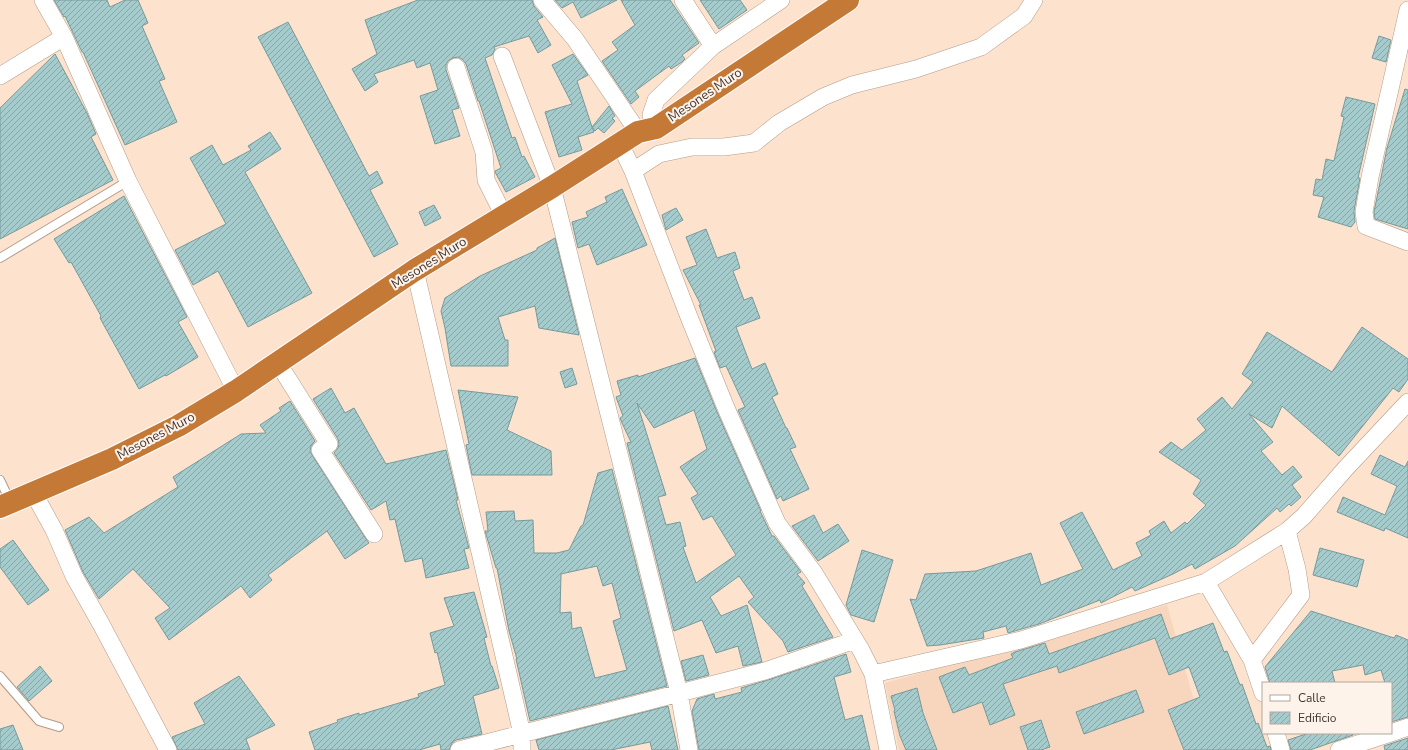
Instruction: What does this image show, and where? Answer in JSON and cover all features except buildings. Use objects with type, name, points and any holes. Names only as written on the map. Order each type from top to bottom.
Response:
[{"type":"highway","name":"Mesones Muro","points":[[5,505],[32,492],[126,453],[178,426],[236,391],[415,270],[638,135],[848,0]]},
{"type":"street","points":[[44,0],[64,37],[128,181],[236,391]]},
{"type":"street","points":[[542,0],[575,39],[638,135]]},
{"type":"street","points":[[683,0],[713,46]]},
{"type":"street","points":[[781,0],[713,46],[656,100],[651,115],[638,135],[633,171],[715,380],[777,523],[814,573],[855,640],[873,674],[888,750]]},
{"type":"street","points":[[633,171],[659,154],[692,147],[724,147],[754,143],[779,123],[823,97],[852,85],[916,69],[981,47],[1024,16],[1034,0]]},
{"type":"street","points":[[1408,10],[1370,176],[1364,212],[1366,226],[1408,242]]},
{"type":"street","points":[[0,76],[64,37]]},
{"type":"street","points":[[502,56],[552,187],[679,693],[689,750]]},
{"type":"street","points":[[456,67],[484,152],[486,180],[504,216]]},
{"type":"street","points":[[415,270],[522,742]]},
{"type":"street","points":[[278,363],[330,444],[320,450],[374,534]]},
{"type":"street","points":[[873,674],[1021,640],[1206,582],[1287,531],[1304,516],[1346,468],[1408,402]]},
{"type":"street","points":[[32,492],[54,530],[74,576],[168,750]]},
{"type":"street","points":[[1252,660],[1301,595],[1297,569],[1287,531]]},
{"type":"street","points":[[1206,582],[1252,660],[1262,690]]},
{"type":"street","points":[[458,750],[522,742],[679,693],[764,671],[855,640]]},
{"type":"street","points":[[1392,733],[1408,727]]},
{"type":"street","points":[[1276,734],[1281,750]]},
{"type":"street","points":[[1339,750],[1388,734]]},
{"type":"lane","points":[[0,258],[128,181]]},
{"type":"lane","points":[[0,480],[5,505]]},
{"type":"lane","points":[[0,676],[39,721],[59,727]]},
{"type":"shaded area","points":[[1167,605],[1208,750],[899,750],[885,683]]}]
